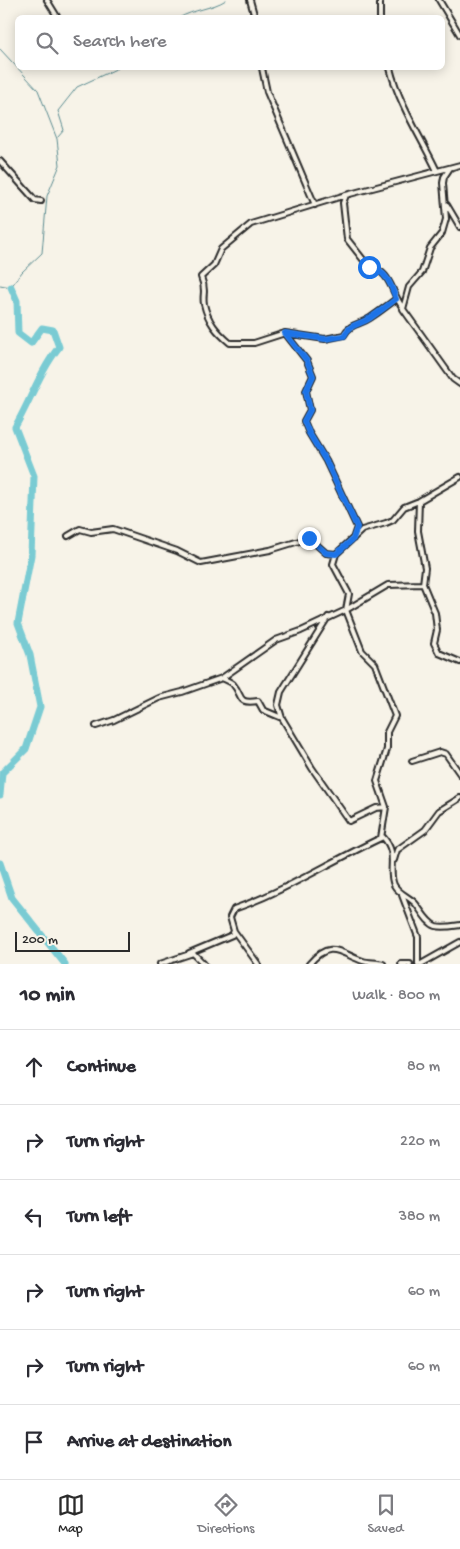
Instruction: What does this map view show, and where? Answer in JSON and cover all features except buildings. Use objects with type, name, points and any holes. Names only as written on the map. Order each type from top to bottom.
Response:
[{"type":"street","points":[[47,0],[56,15]]},
{"type":"street","points":[[250,0],[254,15]]},
{"type":"street","points":[[380,0],[380,15]]},
{"type":"street","points":[[439,0],[460,35]]},
{"type":"street","points":[[262,70],[267,92],[315,204]]},
{"type":"street","points":[[391,70],[408,115],[437,170]]},
{"type":"street","points":[[0,160],[35,200],[41,201]]},
{"type":"street","points":[[396,299],[367,320],[357,323],[348,329],[344,336],[325,339],[285,333],[254,343],[230,343],[213,328],[204,302],[206,289],[202,277],[214,265],[221,249],[251,224],[346,195],[460,165]]},
{"type":"street","points":[[403,309],[409,287],[422,272],[430,248],[442,232],[446,219],[444,177],[451,167]]},
{"type":"street","points":[[346,195],[343,203],[347,239],[369,267],[378,268],[385,275],[396,299],[453,378],[460,384]]},
{"type":"street","points":[[445,203],[460,227]]},
{"type":"street","points":[[285,333],[307,361],[313,376],[306,391],[310,410],[304,421],[326,461],[357,527],[353,539]]},
{"type":"street","points":[[381,838],[386,807],[376,781],[387,749],[387,732],[395,716],[375,664],[362,651],[346,610],[349,594],[332,564],[336,554],[362,530],[393,520],[404,507],[420,501],[460,477]]},
{"type":"street","points":[[420,501],[418,531],[425,568],[422,584],[435,613],[437,630],[434,643],[438,653],[460,662]]},
{"type":"street","points":[[68,536],[80,529],[91,532],[113,529],[177,551],[201,563],[270,550],[309,538],[326,553],[336,554]]},
{"type":"street","points":[[96,726],[114,720],[159,698],[222,678],[276,640],[301,632],[328,617],[346,610],[388,585],[422,584]]},
{"type":"street","points":[[328,617],[281,692],[278,705],[282,718],[312,768],[349,821],[376,808],[386,807]]},
{"type":"street","points":[[222,678],[233,684],[241,700],[247,702],[258,701],[264,710],[282,718]]},
{"type":"street","points":[[412,761],[440,752],[446,754],[460,774]]},
{"type":"street","points":[[460,798],[439,811],[425,830],[397,850],[394,860],[393,884],[413,902],[432,924],[438,926],[460,926]]},
{"type":"street","points":[[381,838],[385,839],[394,860]]},
{"type":"street","points":[[258,964],[234,931],[230,917],[234,909],[260,900],[272,892],[318,871],[381,838]]},
{"type":"street","points":[[401,892],[418,937],[420,964],[460,942]]},
{"type":"street","points":[[160,964],[229,937],[234,931]]},
{"type":"street","points":[[309,964],[328,950],[339,949],[364,962],[383,964]]},
{"type":"street","points":[[188,953],[198,956],[204,964]]},
{"type":"street","points":[[401,964],[410,964]]},
{"type":"waterway","points":[[186,15],[226,0]]},
{"type":"waterway","points":[[0,49],[15,65]]},
{"type":"waterway","points":[[0,285],[11,287],[22,272],[42,253],[47,196],[60,165],[57,139],[38,90],[19,70]]},
{"type":"waterway","points":[[58,137],[64,130],[58,111],[77,87],[114,70]]},
{"type":"waterway","points":[[0,795],[2,773],[26,749],[40,707],[30,655],[18,623],[31,555],[34,476],[15,427],[41,376],[59,347],[53,330],[42,328],[31,343],[18,333],[17,301],[11,287]]},
{"type":"waterway","points":[[0,863],[12,898],[65,964]]},
{"type":"route","points":[[309,538],[326,553],[336,554],[353,539],[357,527],[326,461],[304,421],[310,410],[306,391],[313,376],[307,361],[285,333],[325,339],[344,336],[348,329],[357,323],[367,320],[396,299],[385,275],[378,268],[369,267]]}]
